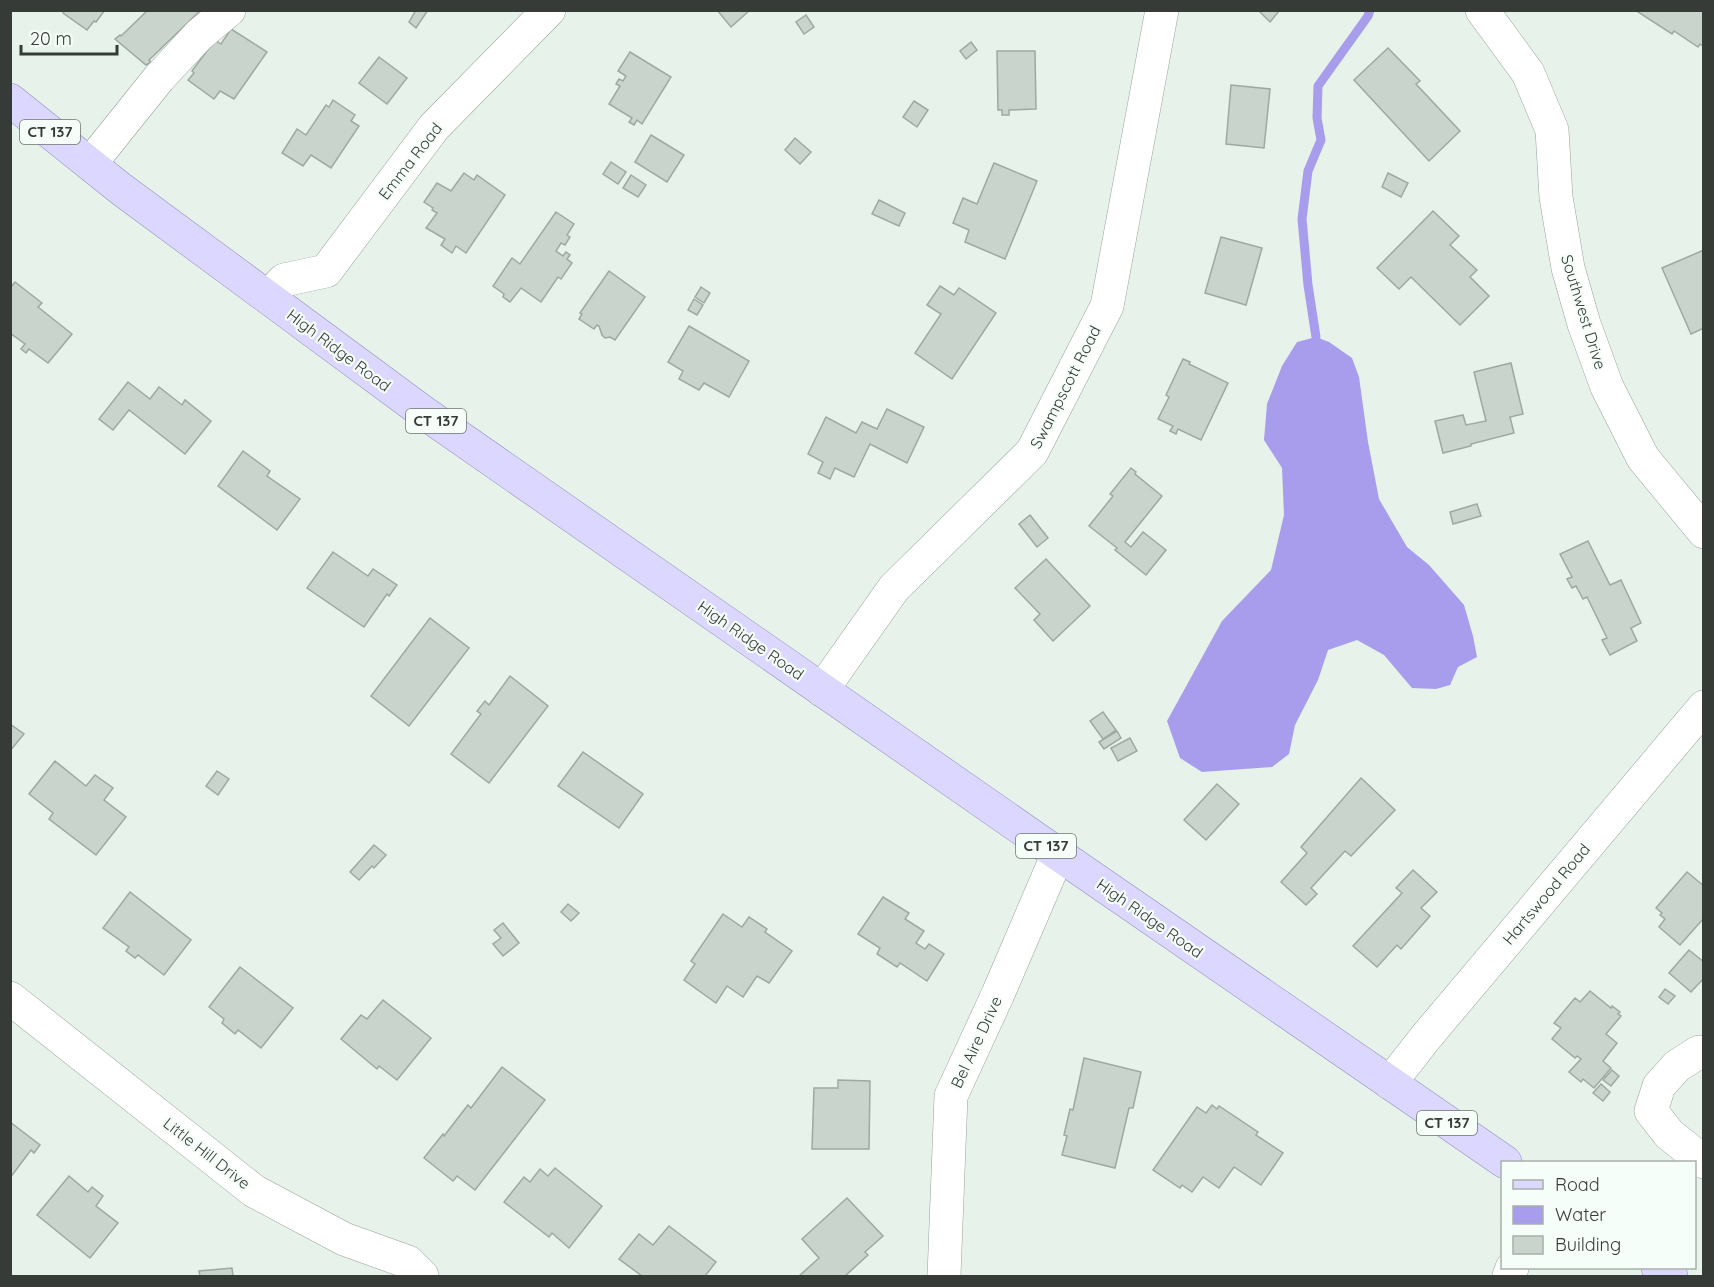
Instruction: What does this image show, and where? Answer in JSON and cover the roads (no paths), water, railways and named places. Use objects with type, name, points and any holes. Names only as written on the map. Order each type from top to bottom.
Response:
[{"type":"main road","name":"High Ridge Road","points":[[10,99],[121,189],[423,412],[1504,1161]]},
{"type":"street","points":[[90,164],[159,78],[199,35],[229,10]]},
{"type":"street","name":"Emma Road","points":[[268,297],[284,280],[326,271],[434,127],[549,10]]},
{"type":"street","name":"Swampscott Road","points":[[822,690],[894,588],[1032,452],[1107,306],[1162,10]]},
{"type":"street","name":"Southwest Drive","points":[[1482,10],[1528,73],[1552,130],[1556,197],[1568,268],[1584,324],[1607,387],[1643,458],[1704,532]]},
{"type":"street","name":"Hartswood Road","points":[[1390,1083],[1426,1036],[1704,707]]},
{"type":"street","name":"Bel Aire Drive","points":[[944,1276],[951,1096],[1058,854]]},
{"type":"street","name":"Little Hill Drive","points":[[10,998],[254,1191],[344,1239],[408,1262],[422,1276]]},
{"type":"street","points":[[1702,1051],[1677,1065],[1659,1086],[1651,1111],[1669,1134],[1704,1162]]},
{"type":"water","points":[[1316,337],[1329,342],[1352,358],[1359,377],[1379,499],[1407,547],[1429,565],[1464,605],[1477,657],[1458,667],[1450,685],[1436,689],[1412,688],[1384,655],[1357,640],[1328,650],[1318,680],[1295,725],[1289,754],[1272,767],[1202,772],[1180,758],[1167,721],[1222,621],[1271,570],[1284,515],[1282,468],[1264,440],[1267,404],[1282,366],[1297,342]]},
{"type":"waterway","points":[[1316,337],[1308,285],[1302,219],[1308,171],[1321,140],[1317,118],[1318,86],[1370,10]]}]
